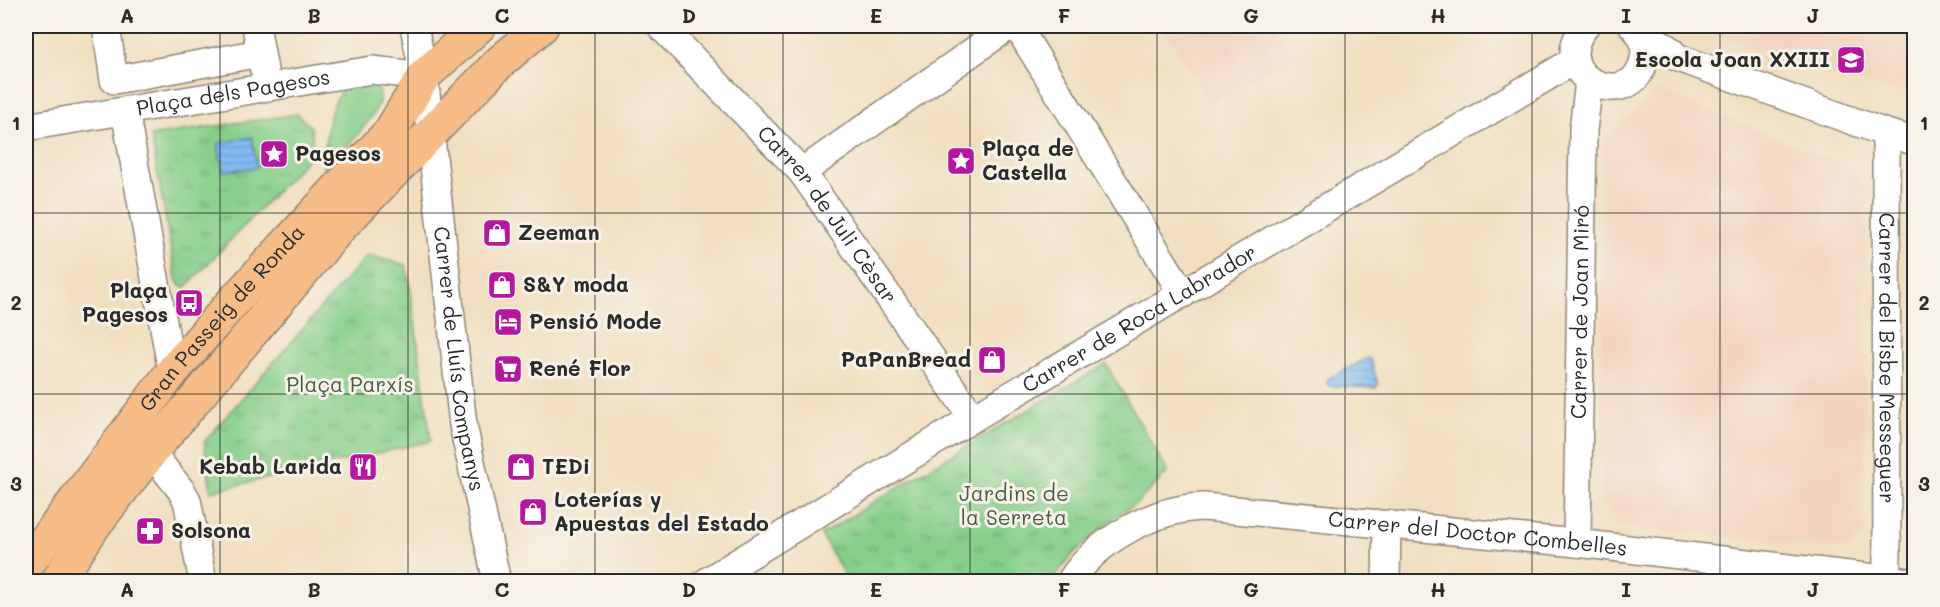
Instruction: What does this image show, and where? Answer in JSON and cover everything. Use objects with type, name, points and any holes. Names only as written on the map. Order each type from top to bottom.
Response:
[{"type":"main road","name":"Gran Passeig de Ronda","points":[[26,566],[172,372],[231,304],[390,132],[424,76],[479,26]]},
{"type":"main road","name":"Gran Passeig de Ronda","points":[[57,582],[95,524],[151,452],[341,226],[499,63],[542,26]]},
{"type":"street","name":"Plaça dels Pagesos","points":[[105,26],[114,80],[260,53]]},
{"type":"street","points":[[256,26],[267,86]]},
{"type":"street","points":[[414,26],[424,76],[430,134]]},
{"type":"street","name":"Carrer de Juli Cèsar","points":[[661,26],[802,172],[974,418]]},
{"type":"street","points":[[802,172],[1010,26]]},
{"type":"street","points":[[1017,26],[1183,294]]},
{"type":"street","points":[[1634,26],[1676,57],[1914,141]]},
{"type":"street","points":[[1578,47],[1600,86],[1612,88],[1623,85],[1633,79],[1644,61],[1644,43],[1634,26]]},
{"type":"street","name":"Carrer de Roca Labrador","points":[[706,582],[974,418],[1183,294],[1578,47]]},
{"type":"street","name":"Carrer de Joan Miró","points":[[1577,543],[1582,130],[1578,47]]},
{"type":"street","points":[[1641,69],[1676,57]]},
{"type":"street","name":"Plaça dels Pagesos","points":[[172,372],[125,111],[372,70],[424,76]]},
{"type":"street","points":[[26,127],[125,111]]},
{"type":"street","name":"Carrer del Bisbe Messeguer","points":[[1886,133],[1895,581]]},
{"type":"street","name":"Carrer de Lluís Companys","points":[[430,134],[463,424],[497,582]]},
{"type":"street","points":[[151,452],[182,490],[187,500],[203,582]]},
{"type":"street","name":"Carrer del Doctor Combelles","points":[[1070,582],[1083,563],[1104,545],[1151,518],[1179,509],[1204,507],[1577,543],[1895,581]]},
{"type":"street","points":[[1386,582],[1388,524]]},
{"type":"shaded area","points":[[1160,26],[1274,26],[1296,57],[1209,103]]},
{"type":"shaded area","name":"Escola Joan XXIII","points":[[1700,26],[1914,26],[1914,94],[1844,79],[1732,40]]},
{"type":"shaded area","points":[[1658,90],[1850,167],[1865,188],[1864,536],[1848,549],[1620,526],[1602,501],[1603,138]]},
{"type":"green space","points":[[367,80],[376,85],[380,94],[379,103],[358,134],[323,171],[329,122],[337,97],[353,82]]},
{"type":"green space","points":[[297,114],[311,127],[314,152],[186,287],[180,286],[176,279],[151,136]]},
{"type":"green space","name":"Plaça Parxís","points":[[367,255],[406,265],[431,441],[211,491],[204,442]]},
{"type":"green space","name":"Jardins de la Serreta","points":[[1106,364],[1168,472],[1138,502],[1111,520],[1073,554],[1051,581],[848,581],[821,535]]},
{"type":"water","points":[[252,137],[257,167],[223,172],[218,143]]},
{"type":"water","points":[[1368,358],[1371,360],[1378,384],[1376,388],[1327,384],[1329,378]]},
{"type":"place","name":"Escola Joan XXIII","points":[[1851,60]]},
{"type":"place","name":"Pagesos","points":[[274,154]]},
{"type":"place","name":"Plaça de Castella","points":[[961,161]]},
{"type":"place","name":"Zeeman","points":[[497,233]]},
{"type":"place","name":"S&Y moda","points":[[502,285]]},
{"type":"place","name":"Plaça Pagesos","points":[[189,303]]},
{"type":"place","name":"Pensió Mode","points":[[508,322]]},
{"type":"place","name":"PaPanBread","points":[[992,360]]},
{"type":"place","name":"René Flor","points":[[508,369]]},
{"type":"place","name":"Kebab Larida","points":[[363,467]]},
{"type":"place","name":"TEDi","points":[[521,467]]},
{"type":"place","name":"Loterías y Apuestas del Estado","points":[[533,512]]},
{"type":"place","name":"Solsona","points":[[150,531]]}]
